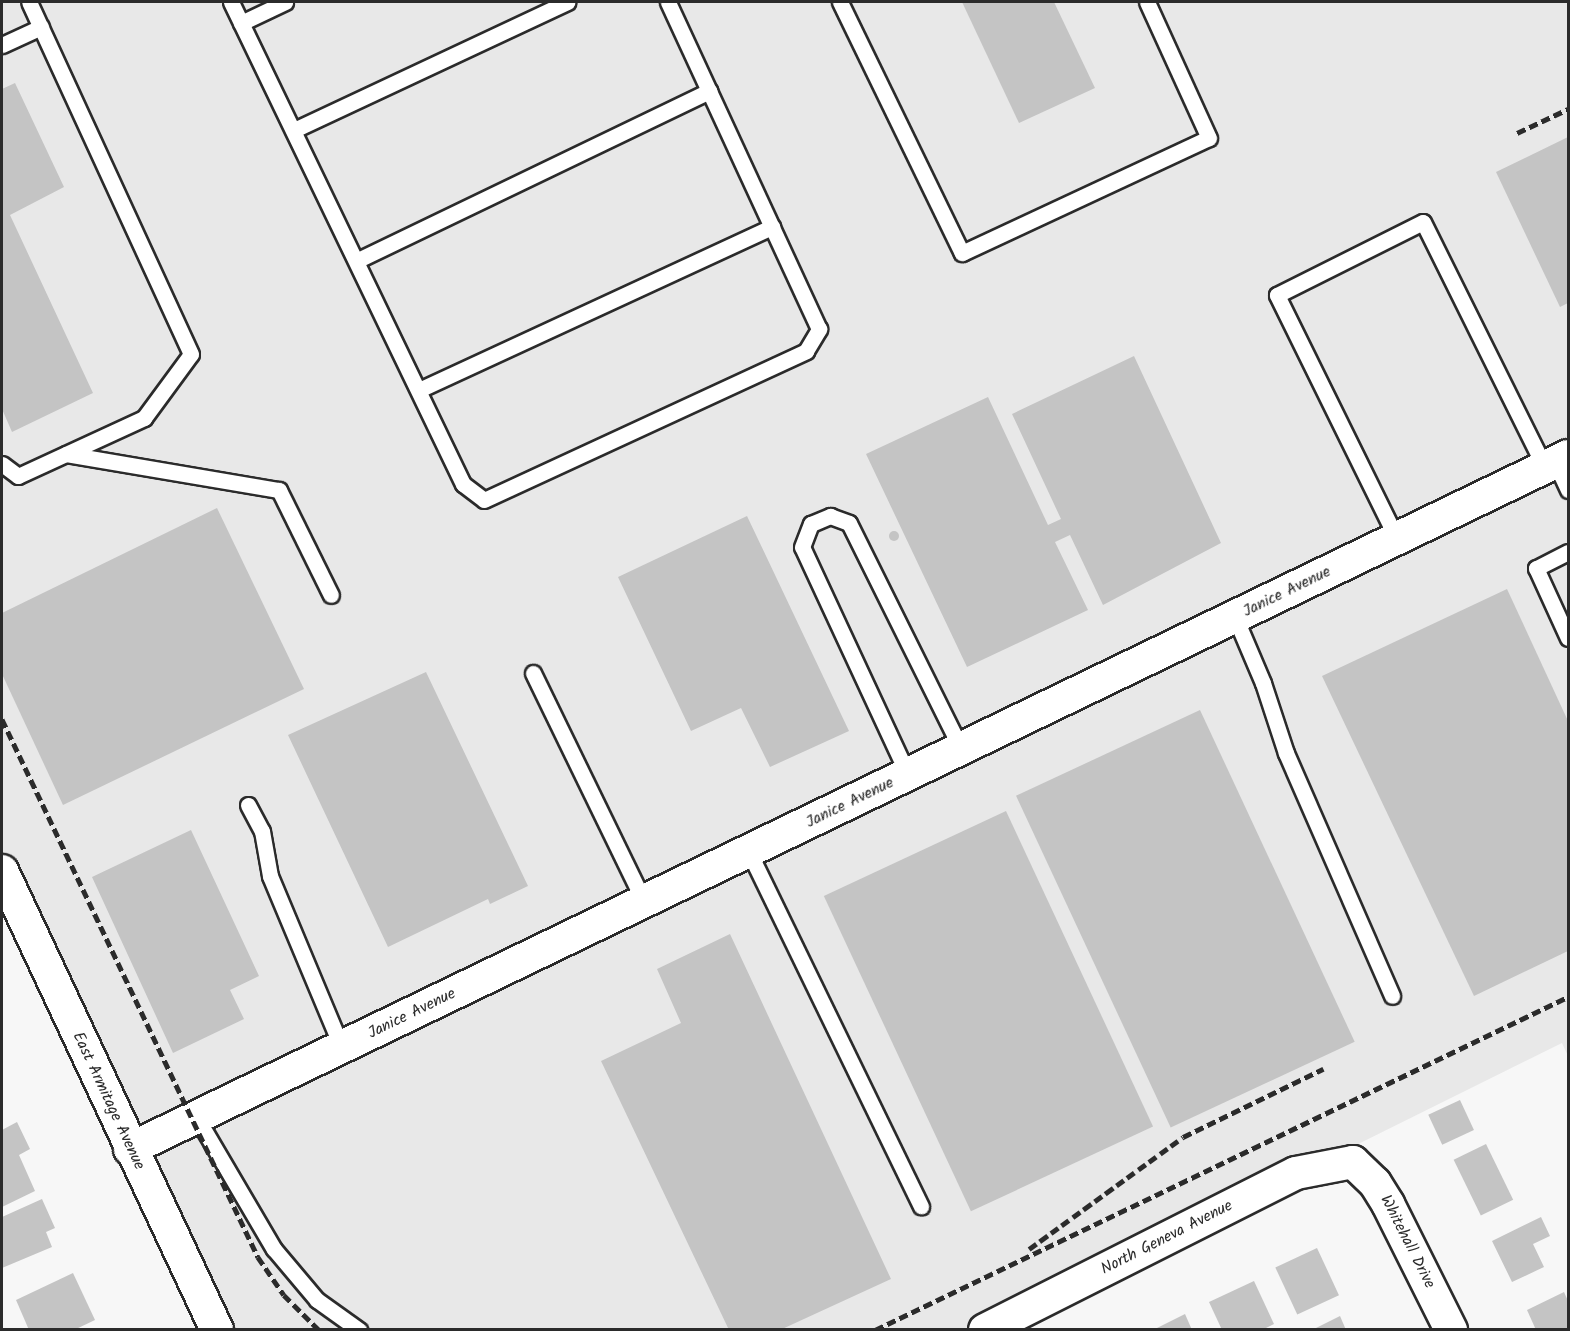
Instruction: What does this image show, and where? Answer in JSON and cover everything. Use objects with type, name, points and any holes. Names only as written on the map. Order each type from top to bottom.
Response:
[{"type":"street","name":"Janice Avenue","points":[[130,1149],[1397,539],[1559,469]]},
{"type":"street","name":"East Armitage Avenue","points":[[2,871],[216,1329]]},
{"type":"street","name":"North Geneva Avenue","points":[[989,1329],[1296,1173],[1353,1162]]},
{"type":"street","name":"Whitehall Drive","points":[[1353,1162],[1375,1183],[1388,1204],[1451,1329]]},
{"type":"lane","points":[[2,464],[18,476],[144,418],[191,354],[29,2]]},
{"type":"lane","points":[[231,2],[421,389],[463,484],[484,500],[806,351],[819,329],[668,2]]},
{"type":"lane","points":[[241,22],[285,2]]},
{"type":"lane","points":[[294,130],[567,2]]},
{"type":"lane","points":[[840,2],[962,253],[1209,138],[1147,2]]},
{"type":"lane","points":[[2,45],[41,27]]},
{"type":"lane","points":[[358,260],[709,91]]},
{"type":"lane","points":[[1397,539],[1277,295],[1423,222],[1559,469]]},
{"type":"lane","points":[[421,389],[772,227]]},
{"type":"lane","points":[[66,454],[279,490],[331,595]]},
{"type":"lane","points":[[908,775],[802,547],[811,524],[830,516],[849,523],[961,749]]},
{"type":"lane","points":[[1569,552],[1536,568],[1569,638]]},
{"type":"lane","points":[[1235,617],[1263,683],[1286,753],[1392,996]]},
{"type":"lane","points":[[533,672],[644,902]]},
{"type":"lane","points":[[248,806],[262,831],[270,876],[342,1048]]},
{"type":"lane","points":[[749,852],[921,1207]]},
{"type":"lane","points":[[197,1118],[219,1162],[274,1249],[317,1300],[359,1329]]},
{"type":"shaded area","points":[[2,2],[1568,2],[1568,1056],[1562,1043],[985,1329],[217,1329],[2,871]]},
{"type":"building","points":[[962,2],[1054,2],[1095,88],[1019,123]]},
{"type":"building","points":[[15,83],[64,187],[10,215],[93,393],[12,432],[2,409],[2,89]]},
{"type":"building","points":[[1568,137],[1568,303],[1560,307],[1496,172]]},
{"type":"building","points":[[1134,356],[1221,543],[1103,605],[1070,535],[1055,542],[1088,610],[967,667],[866,454],[988,397],[1048,525],[1061,519],[1012,414]]},
{"type":"building","points":[[217,508],[304,689],[63,805],[2,674],[2,613]]},
{"type":"building","points":[[747,516],[849,731],[770,767],[741,708],[691,731],[618,577]]},
{"type":"building","points":[[894,531],[898,532],[898,540],[894,541],[890,540],[889,536],[890,532]]},
{"type":"building","points":[[1507,589],[1568,721],[1568,951],[1474,996],[1322,676]]},
{"type":"building","points":[[426,672],[528,886],[490,904],[488,899],[388,947],[288,735]]},
{"type":"building","points":[[1200,710],[1355,1042],[1171,1128],[1016,796]]},
{"type":"building","points":[[1006,811],[1153,1126],[971,1211],[824,896]]},
{"type":"building","points":[[191,830],[259,976],[230,990],[244,1019],[173,1053],[92,877]]},
{"type":"building","points":[[730,934],[891,1279],[780,1330],[729,1330],[601,1061],[681,1023],[657,969]]},
{"type":"building","points":[[1460,1100],[1474,1130],[1442,1145],[1428,1115]]},
{"type":"building","points":[[17,1122],[30,1149],[19,1155],[35,1191],[2,1207],[2,1130]]},
{"type":"building","points":[[1486,1144],[1513,1200],[1481,1216],[1454,1160]]},
{"type":"building","points":[[42,1199],[55,1228],[46,1232],[52,1247],[2,1268],[2,1217]]},
{"type":"building","points":[[1541,1217],[1550,1236],[1533,1244],[1544,1267],[1512,1282],[1492,1241]]},
{"type":"building","points":[[1317,1248],[1339,1295],[1297,1315],[1275,1267]]},
{"type":"building","points":[[73,1273],[95,1320],[74,1330],[29,1330],[16,1300]]},
{"type":"building","points":[[1254,1281],[1274,1324],[1262,1330],[1222,1330],[1209,1302]]},
{"type":"building","points":[[1564,1292],[1568,1301],[1568,1330],[1536,1330],[1527,1310]]},
{"type":"building","points":[[1185,1314],[1192,1330],[1153,1330]]},
{"type":"building","points":[[1340,1316],[1346,1330],[1312,1330]]},
{"type":"railway","points":[[1517,133],[1568,109]]},
{"type":"railway","points":[[2,719],[258,1257],[284,1295],[319,1330]]},
{"type":"railway","points":[[875,1330],[1568,997]]},
{"type":"railway","points":[[1029,1249],[1183,1137],[1323,1069]]}]
